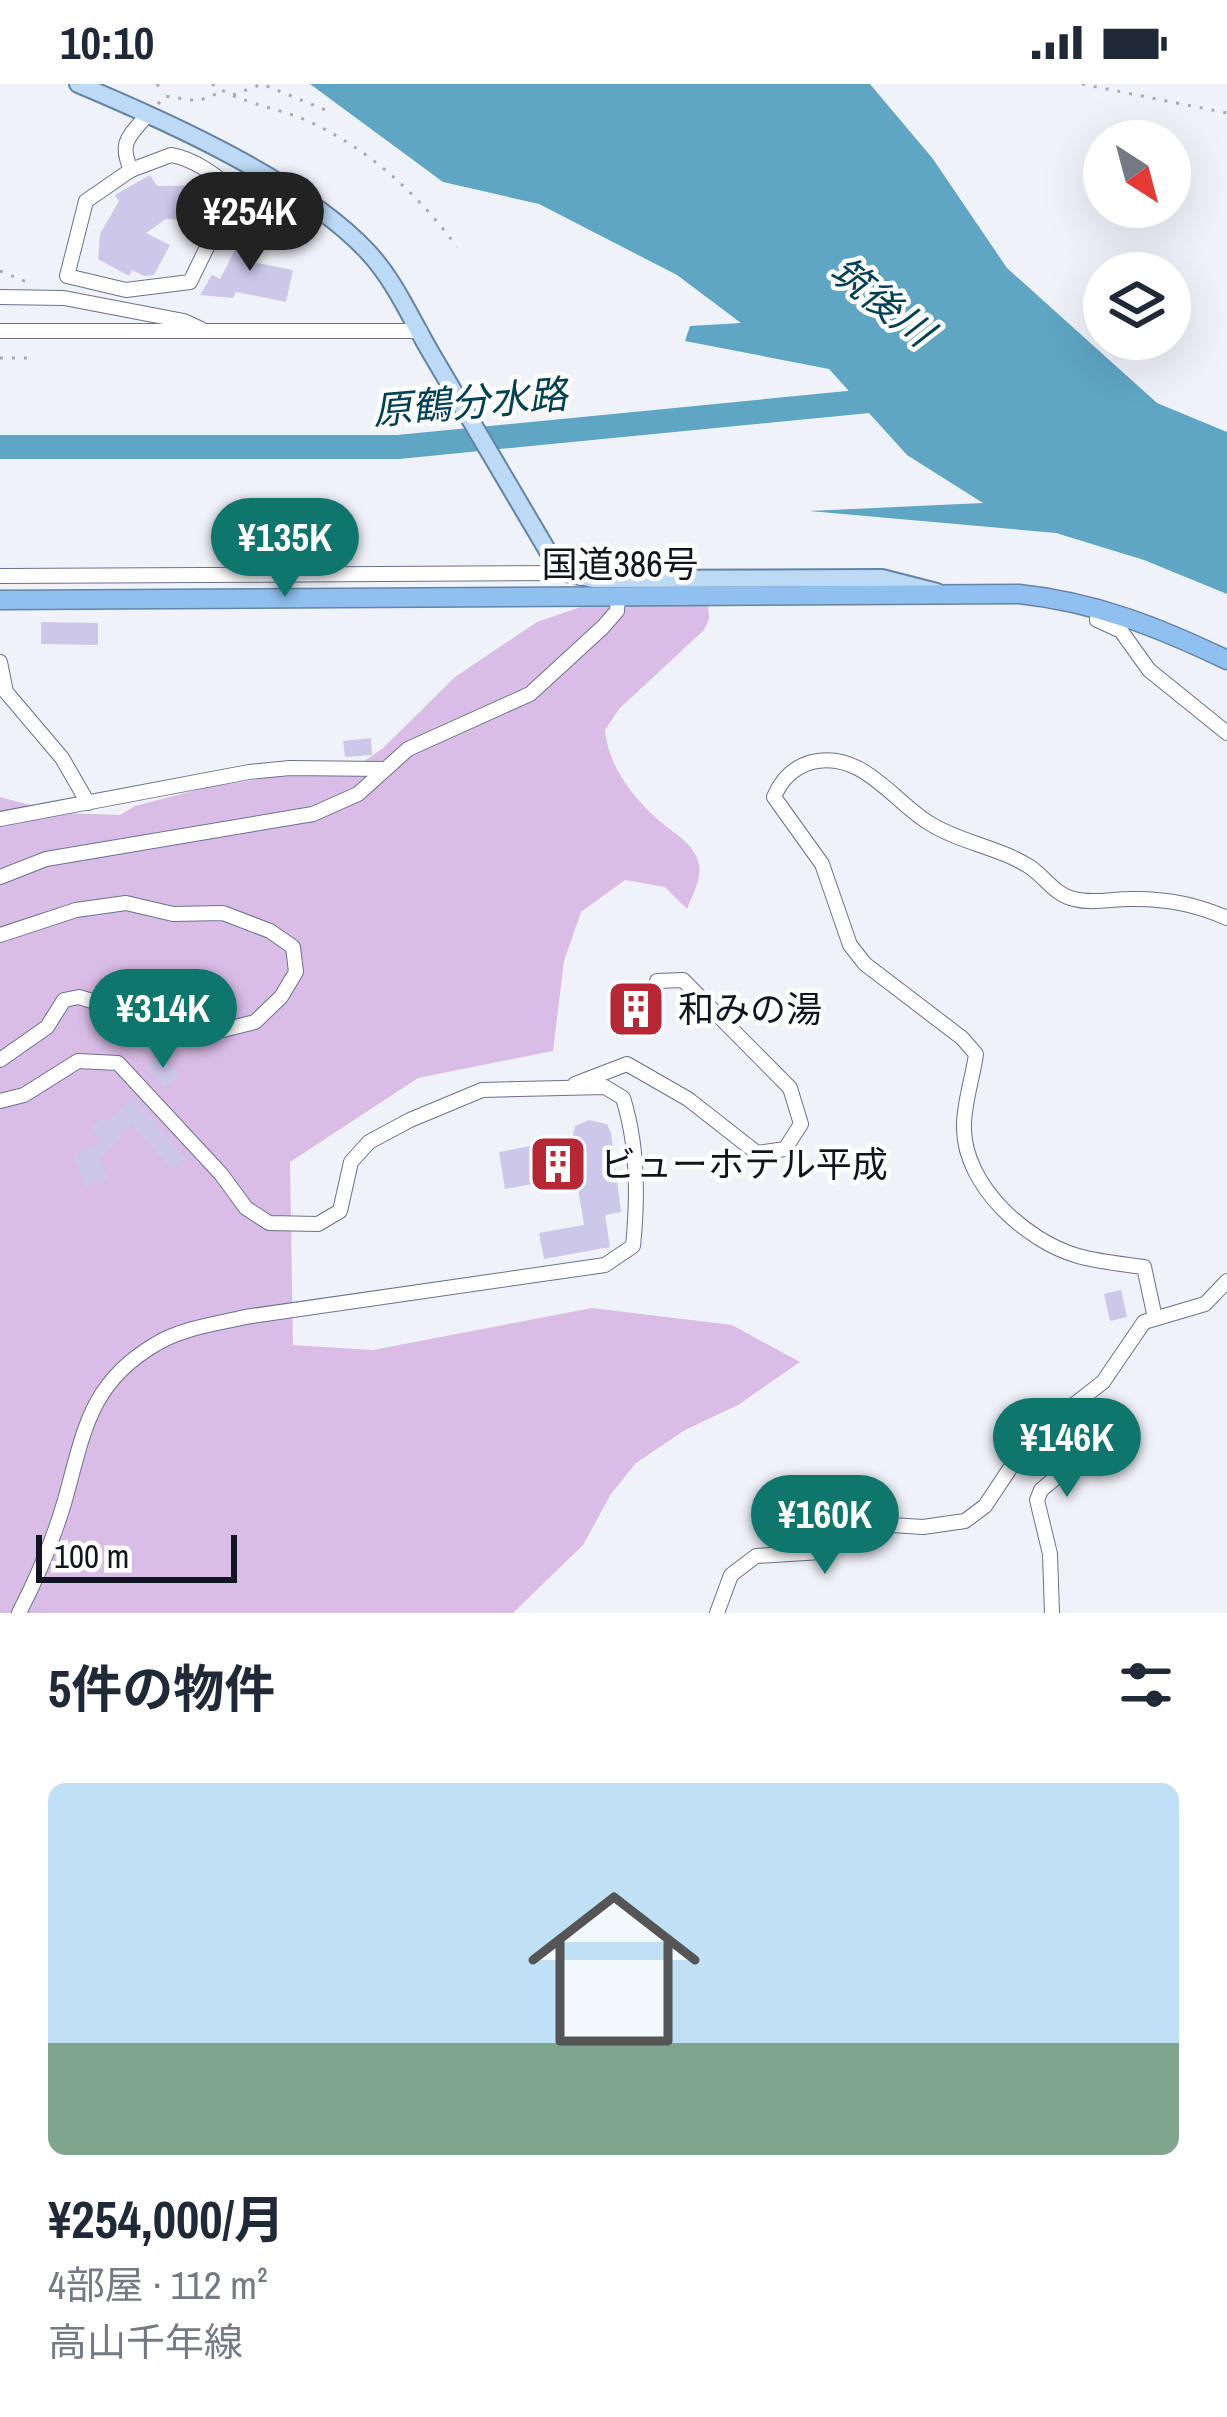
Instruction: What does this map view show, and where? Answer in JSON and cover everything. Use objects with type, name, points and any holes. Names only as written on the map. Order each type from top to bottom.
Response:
[{"type":"highway","name":"国道386号","points":[[0,600],[1019,594],[1098,607],[1227,660]]},
{"type":"main road","points":[[78,84],[243,163],[340,226],[378,264],[561,569],[593,579],[882,578],[943,594]]},
{"type":"street","points":[[131,170],[123,153],[127,140],[148,114]]},
{"type":"street","points":[[160,157],[182,157],[229,186],[231,204],[190,282],[125,290],[67,276],[86,201],[131,170],[160,157]]},
{"type":"street","points":[[0,297],[64,298],[184,321],[203,330]]},
{"type":"street","points":[[0,332],[203,330],[423,338]]},
{"type":"street","points":[[0,576],[561,569]]},
{"type":"street","points":[[0,877],[46,859],[313,814],[358,794],[408,749],[530,694],[603,627],[617,611],[618,596]]},
{"type":"street","points":[[1098,607],[1097,620],[1121,631],[1149,670],[1227,733]]},
{"type":"street","points":[[0,662],[6,692],[62,758],[88,803]]},
{"type":"street","points":[[1155,1318],[1144,1267],[1080,1257],[1052,1244],[1016,1221],[976,1174],[964,1124],[976,1054],[962,1038],[865,964],[838,920],[822,864],[774,797],[779,784],[806,763],[829,758],[870,774],[934,826],[999,850],[1033,869],[1060,894],[1095,901],[1169,901],[1227,919]]},
{"type":"street","points":[[0,819],[249,772],[384,770]]},
{"type":"street","points":[[0,935],[76,910],[126,903],[173,914],[223,913],[270,931],[293,947],[296,972],[281,997],[255,1022],[224,1030],[127,1012],[80,997],[64,1000],[47,1028],[0,1060]]},
{"type":"street","points":[[564,1088],[627,1064],[688,1099],[757,1153],[785,1149],[801,1124],[790,1088],[683,980],[657,981]]},
{"type":"street","points":[[0,1101],[24,1095],[78,1060],[118,1063],[221,1174],[246,1208],[269,1222],[318,1224],[340,1210],[351,1162],[369,1142],[410,1120],[482,1090],[605,1087],[623,1098],[631,1123],[635,1226],[633,1246],[615,1260],[584,1270],[245,1317],[157,1342],[119,1370],[99,1394],[72,1465],[64,1502],[19,1613]]},
{"type":"street","points":[[717,1613],[731,1575],[756,1556],[821,1552],[860,1523],[923,1527],[965,1520],[986,1506],[1013,1459],[1051,1421],[1103,1382],[1144,1322],[1205,1304],[1227,1281]]},
{"type":"street","points":[[1051,1421],[1074,1455],[1037,1500],[1047,1533],[1052,1613]]},
{"type":"path","points":[[157,84],[165,96],[198,101],[222,91]]},
{"type":"path","points":[[212,84],[232,96],[303,119],[361,152],[413,191],[457,247]]},
{"type":"path","points":[[232,96],[262,84],[328,111]]},
{"type":"path","points":[[1082,84],[1227,112]]},
{"type":"path","points":[[148,114],[165,96]]},
{"type":"path","points":[[0,358],[33,358]]},
{"type":"shaded area","points":[[607,598],[708,602],[704,630],[619,709],[605,730],[611,755],[629,788],[696,856],[700,870],[694,893],[687,909],[665,887],[625,880],[581,912],[564,961],[553,1051],[418,1078],[290,1162],[293,1345],[373,1350],[592,1308],[732,1325],[800,1362],[738,1405],[685,1430],[636,1463],[611,1494],[583,1545],[513,1613],[0,1613],[0,797],[61,813],[120,815],[135,806],[208,787],[360,764],[383,748],[455,677],[537,622]]},
{"type":"water","name":"筑後川","points":[[310,84],[870,84],[933,159],[1007,268],[1083,336],[1083,360],[1109,360],[1157,403],[1227,432],[1227,594],[1144,560],[1056,533],[809,511],[983,503],[907,455],[829,369],[685,341],[690,326],[741,323],[677,275],[539,204],[443,182]]},
{"type":"building","points":[[150,175],[157,186],[209,185],[215,206],[207,221],[166,219],[146,233],[170,245],[154,275],[132,270],[129,276],[98,259],[100,234],[119,201],[115,195]]},
{"type":"building","points":[[246,229],[265,239],[253,262],[293,270],[286,302],[236,292],[233,298],[200,295],[212,275],[220,279]]},
{"type":"building","points":[[41,622],[98,623],[98,645],[41,644]]},
{"type":"building","points":[[371,738],[372,755],[345,757],[343,741]]},
{"type":"building","name":"和みの湯","points":[[650,990],[661,1011],[621,1028],[611,1007]]},
{"type":"building","points":[[161,1054],[180,1075],[165,1088],[146,1068]]},
{"type":"building","points":[[134,1098],[186,1158],[172,1170],[132,1125],[100,1159],[108,1178],[86,1187],[73,1155],[103,1142],[90,1130]]},
{"type":"building","name":"ビューホテル平成","points":[[589,1120],[607,1124],[611,1133],[621,1212],[605,1215],[610,1247],[544,1259],[539,1233],[584,1225],[576,1176],[505,1189],[499,1152],[572,1138],[575,1126]]},
{"type":"building","points":[[1121,1290],[1127,1317],[1110,1321],[1104,1294]]},
{"type":"waterway","name":"原鶴分水路","points":[[0,447],[398,447],[889,399]]},
{"type":"place","name":"和みの湯","points":[[636,1009]]},
{"type":"place","name":"ビューホテル平成","points":[[558,1164]]}]
